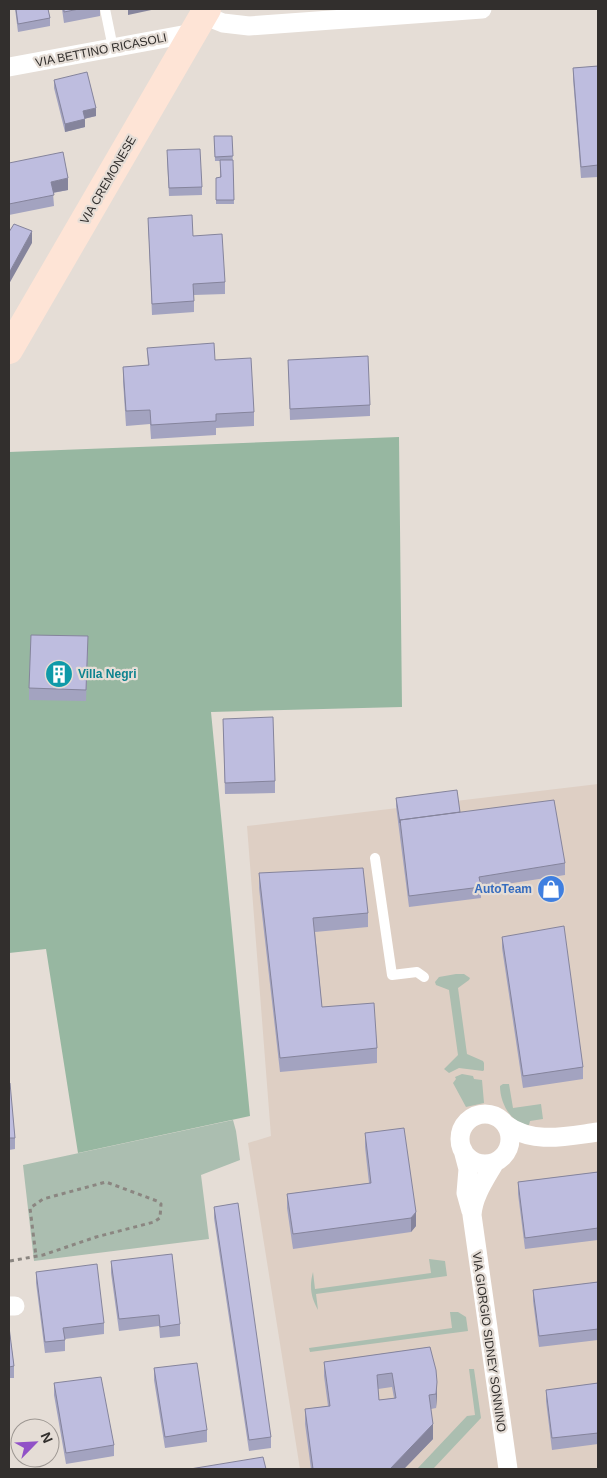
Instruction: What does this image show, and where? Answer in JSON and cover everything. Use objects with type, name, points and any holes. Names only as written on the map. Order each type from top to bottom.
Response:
[{"type":"main road","name":"VIA CREMONESE","points":[[10,347],[201,19]]},
{"type":"street","points":[[201,19],[249,26],[482,9]]},
{"type":"street","name":"VIA BETTINO RICASOLI","points":[[9,67],[114,48],[201,19]]},
{"type":"street","points":[[551,1138],[525,1134],[488,1114],[470,1119],[462,1132],[460,1142],[462,1149],[473,1161],[488,1164],[512,1151],[551,1138],[598,1132]]},
{"type":"street","points":[[498,1160],[509,1144],[510,1137],[505,1124]]},
{"type":"street","name":"VIA GIORGIO SIDNEY SONNINO","points":[[462,1149],[468,1169],[466,1193],[472,1215],[508,1469]]},
{"type":"street","name":"VIA GIORGIO SIDNEY SONNINO","points":[[472,1215],[476,1199],[486,1178],[498,1160]]},
{"type":"lane","points":[[105,9],[114,48]]},
{"type":"lane","points":[[376,858],[392,975],[416,972],[424,977]]},
{"type":"path","points":[[10,1261],[36,1256],[96,1236],[158,1220],[162,1214],[161,1204],[106,1182],[43,1200],[30,1208],[36,1256]]},
{"type":"shaded area","points":[[598,784],[598,1469],[300,1469],[248,1143],[271,1136],[247,826]]},
{"type":"green space","points":[[399,437],[402,707],[211,712],[250,1116],[78,1153],[46,949],[9,953],[9,452]]},
{"type":"green space","points":[[464,974],[470,978],[458,988],[467,1054],[483,1061],[483,1071],[459,1068],[449,1073],[444,1069],[458,1055],[449,990],[436,985],[435,982],[439,977]]},
{"type":"green space","points":[[462,1074],[482,1080],[484,1103],[466,1107],[453,1083],[456,1079],[455,1077]]},
{"type":"green space","points":[[509,1084],[513,1108],[541,1104],[543,1119],[530,1121],[529,1125],[523,1124],[512,1117],[504,1106],[502,1099],[500,1086]]},
{"type":"green space","points":[[233,1120],[240,1160],[201,1175],[209,1239],[34,1261],[23,1165]]},
{"type":"green space","points":[[429,1259],[445,1261],[447,1276],[316,1294],[318,1310],[311,1292],[313,1272],[315,1289],[431,1273]]},
{"type":"green space","points":[[450,1312],[458,1312],[466,1317],[468,1331],[310,1352],[309,1348],[452,1328]]},
{"type":"green space","points":[[469,1369],[474,1369],[481,1418],[433,1469],[417,1469],[467,1416],[475,1415]]},
{"type":"building","points":[[16,9],[48,9],[50,18],[18,24]]},
{"type":"building","points":[[64,9],[79,9],[64,12]]},
{"type":"building","points":[[598,66],[598,165],[581,167],[573,68]]},
{"type":"building","points":[[87,72],[96,108],[83,111],[85,119],[65,124],[54,80]]},
{"type":"building","points":[[214,136],[232,136],[233,156],[215,157]]},
{"type":"building","points":[[200,149],[202,187],[169,188],[167,150]]},
{"type":"building","points":[[63,152],[68,178],[51,182],[54,195],[9,204],[9,163]]},
{"type":"building","points":[[220,160],[233,160],[234,200],[216,200],[216,178],[221,177]]},
{"type":"building","points":[[192,215],[193,236],[222,234],[225,282],[193,284],[194,301],[152,304],[148,218]]},
{"type":"building","points":[[14,224],[32,231],[9,273],[9,232]]},
{"type":"building","points":[[214,343],[215,360],[251,358],[254,412],[216,414],[216,421],[151,425],[150,410],[126,411],[123,367],[149,365],[147,348]]},
{"type":"building","points":[[368,356],[370,405],[290,409],[288,360]]},
{"type":"building","name":"Villa Negri","points":[[31,635],[88,636],[86,690],[29,688]]},
{"type":"building","points":[[273,717],[275,781],[225,783],[223,719]]},
{"type":"building","points":[[457,790],[460,812],[400,820],[400,823],[396,798]]},
{"type":"building","points":[[554,800],[565,863],[479,877],[481,887],[409,896],[400,820]]},
{"type":"building","points":[[363,868],[368,913],[313,918],[322,1007],[374,1003],[377,1048],[280,1058],[259,873]]},
{"type":"building","points":[[564,926],[583,1067],[523,1076],[502,937]]},
{"type":"building","points":[[10,1083],[15,1138],[9,1138]]},
{"type":"building","points":[[404,1128],[416,1212],[411,1218],[293,1234],[287,1194],[371,1183],[365,1133]]},
{"type":"building","points":[[598,1172],[598,1228],[525,1238],[518,1182]]},
{"type":"building","points":[[238,1203],[271,1437],[249,1440],[214,1207]]},
{"type":"building","points":[[172,1254],[180,1324],[160,1327],[159,1315],[119,1319],[111,1261]]},
{"type":"building","points":[[97,1264],[104,1323],[63,1328],[65,1340],[45,1342],[36,1272]]},
{"type":"building","points":[[598,1282],[598,1329],[539,1336],[533,1290]]},
{"type":"building","points":[[9,1327],[14,1366],[9,1367]]},
{"type":"building","points":[[430,1347],[437,1382],[436,1394],[429,1395],[433,1424],[390,1469],[313,1469],[305,1409],[330,1406],[324,1362]],"holes":[[[392,1373],[396,1398],[379,1400],[377,1375]]]},
{"type":"building","points":[[197,1363],[207,1430],[165,1437],[154,1368]]},
{"type":"building","points":[[101,1377],[114,1445],[66,1453],[54,1383]]},
{"type":"building","points":[[598,1383],[598,1433],[552,1438],[546,1390]]},
{"type":"building","points":[[263,1457],[266,1469],[190,1469]]},
{"type":"place","name":"Villa Negri","points":[[59,674]]},
{"type":"place","name":"AutoTeam","points":[[551,889]]}]
